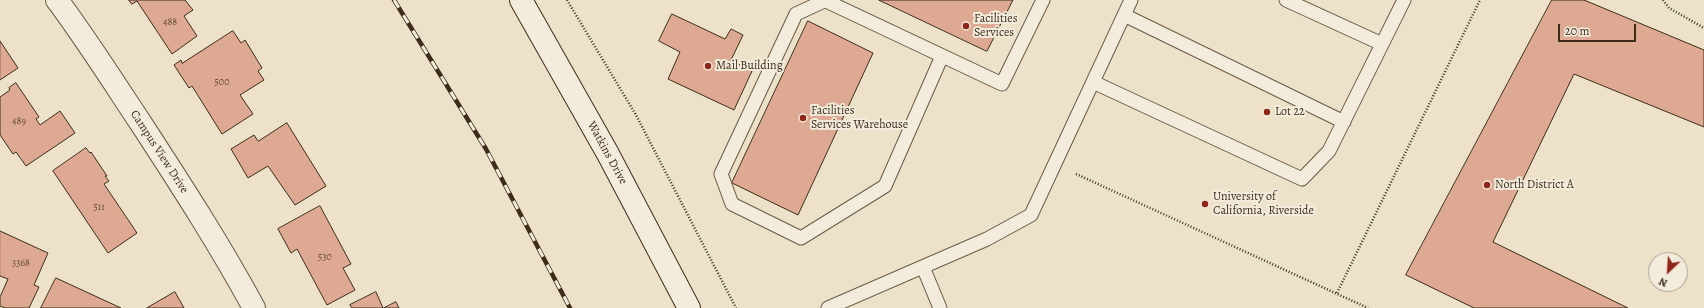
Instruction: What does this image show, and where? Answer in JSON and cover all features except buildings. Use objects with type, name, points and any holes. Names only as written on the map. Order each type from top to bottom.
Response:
[{"type":"street","name":"Campus View Drive","points":[[57,0],[77,27],[164,160],[234,271],[254,308]]},
{"type":"street","name":"Watkins Drive","points":[[521,0],[608,154],[689,308]]},
{"type":"lane","points":[[942,56],[885,186],[802,238],[732,204],[721,174],[796,14],[824,0],[1002,84],[1043,0]]},
{"type":"lane","points":[[828,308],[987,239],[1031,214],[1131,0]]},
{"type":"lane","points":[[1286,0],[1382,44]]},
{"type":"lane","points":[[1093,82],[1302,179],[1330,151],[1404,0]]},
{"type":"lane","points":[[1124,15],[1344,122]]},
{"type":"lane","points":[[923,267],[940,308]]},
{"type":"path","points":[[566,0],[636,115],[736,308]]},
{"type":"path","points":[[1337,293],[1480,0]]},
{"type":"path","points":[[1663,0],[1669,8],[1704,28]]},
{"type":"path","points":[[1076,174],[1368,308]]},
{"type":"railway","points":[[394,0],[486,149],[570,308]]},
{"type":"place","name":"Facilities Services","points":[[966,26]]},
{"type":"place","name":"Mail Building","points":[[708,66]]},
{"type":"place","name":"Lot 22","points":[[1267,112]]},
{"type":"place","name":"Facilities Services Warehouse","points":[[803,118]]},
{"type":"place","name":"North District A","points":[[1487,185]]},
{"type":"place","name":"University of California, Riverside","points":[[1205,204]]}]
